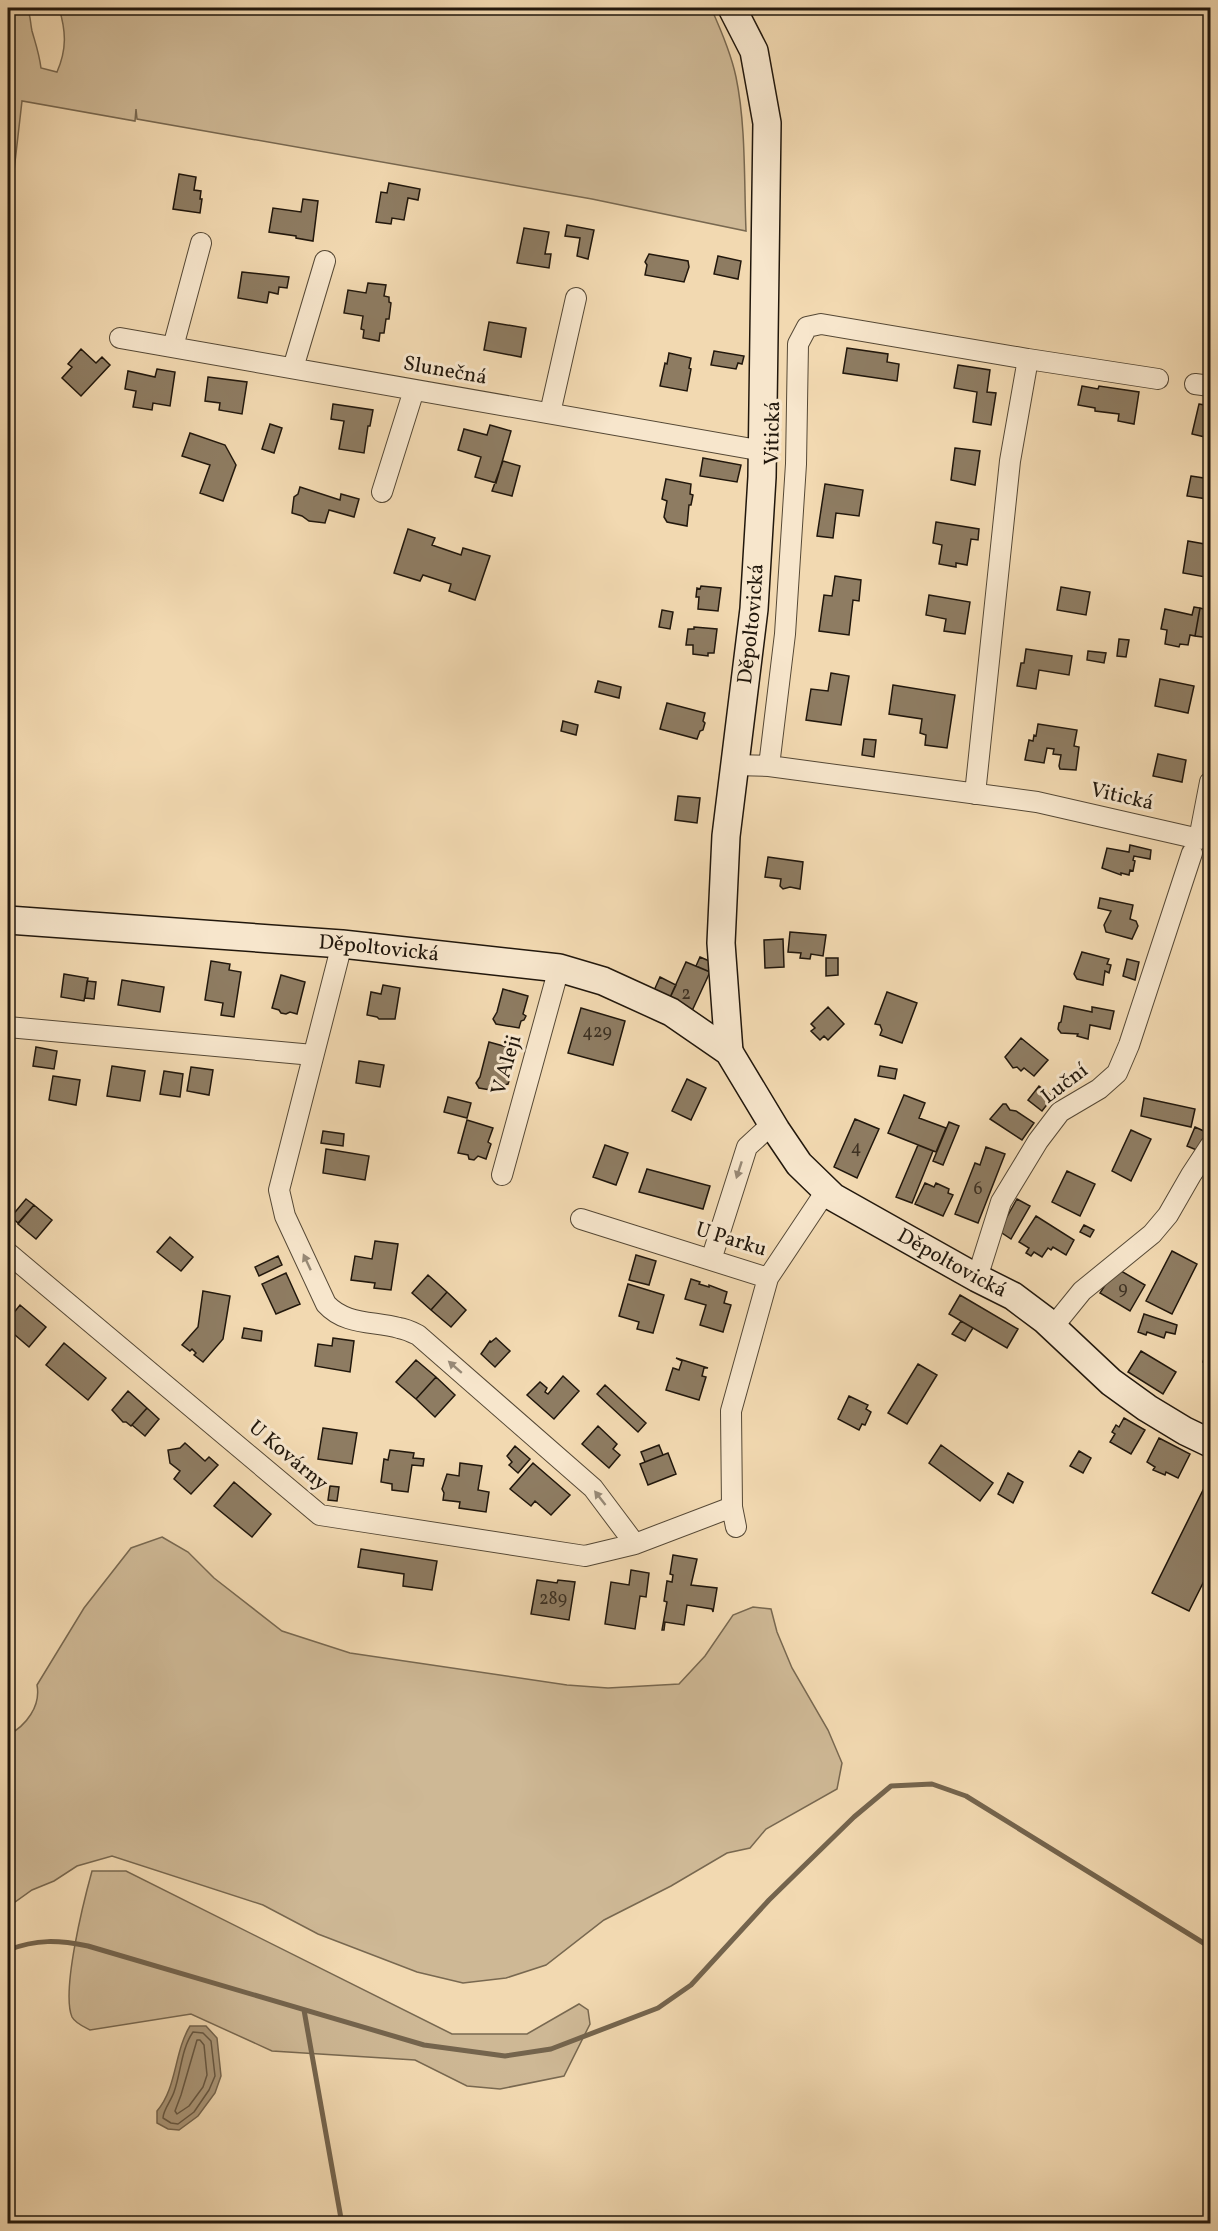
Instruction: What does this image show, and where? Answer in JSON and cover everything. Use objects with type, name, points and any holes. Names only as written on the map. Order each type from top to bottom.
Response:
[{"type":"street","name":"Děpoltovická","points":[[729,1052],[721,943],[726,836],[754,609],[763,451],[767,123],[754,51],[732,8]]},
{"type":"street","points":[[173,347],[201,243]]},
{"type":"street","points":[[293,368],[325,261]]},
{"type":"street","points":[[550,413],[576,297]]},
{"type":"street","name":"Vitická","points":[[769,766],[786,634],[796,465],[798,344],[807,327],[821,324],[1028,359],[1158,378]]},
{"type":"street","name":"Slunečná","points":[[120,338],[763,451]]},
{"type":"street","points":[[975,794],[1010,462],[1028,359]]},
{"type":"street","points":[[382,492],[414,390]]},
{"type":"street","name":"Vitická","points":[[735,765],[769,766],[1037,802],[1199,839],[1210,782]]},
{"type":"street","name":"Luční","points":[[977,1278],[1001,1202],[1038,1141],[1060,1112],[1100,1089],[1117,1072],[1129,1045],[1192,853]]},
{"type":"street","name":"Děpoltovická","points":[[8,920],[342,944],[559,968],[603,981],[671,1012],[729,1052],[799,1164],[826,1191],[977,1278],[1013,1296],[1111,1382],[1147,1408],[1210,1443]]},
{"type":"street","points":[[342,944],[279,1190],[285,1216],[326,1304],[344,1318],[400,1328],[418,1335],[593,1488],[635,1544]]},
{"type":"street","name":"V Aleji","points":[[502,1176],[559,968]]},
{"type":"street","points":[[8,1027],[314,1055]]},
{"type":"street","points":[[711,1260],[747,1147],[772,1124]]},
{"type":"street","points":[[1052,1328],[1082,1291],[1152,1234],[1163,1221],[1210,1146]]},
{"type":"street","name":"U Parku","points":[[581,1219],[768,1278],[826,1191]]},
{"type":"street","name":"U Kovárny","points":[[8,1253],[320,1515],[585,1556],[635,1544],[732,1507]]},
{"type":"street","points":[[736,1527],[732,1507],[730,1411],[768,1278]]},
{"type":"shaded area","points":[[8,8],[27,8],[41,68],[57,72],[63,56],[64,40],[59,8],[711,8],[731,59],[739,95],[743,134],[746,231],[592,199],[137,119],[136,109],[135,121],[22,101],[14,171],[8,173]]},
{"type":"shaded area","points":[[162,1537],[188,1552],[214,1578],[282,1631],[350,1653],[567,1685],[608,1688],[679,1684],[705,1656],[733,1615],[753,1607],[771,1609],[777,1632],[792,1668],[828,1730],[842,1763],[837,1789],[766,1829],[750,1848],[727,1853],[671,1886],[604,1920],[546,1965],[506,1978],[463,1983],[417,1972],[318,1934],[263,1905],[112,1856],[77,1866],[54,1881],[32,1890],[8,1907],[8,1735],[21,1726],[31,1714],[37,1700],[37,1685],[84,1608],[131,1548]]},
{"type":"shaded area","points":[[92,1871],[126,1871],[452,2034],[527,2034],[579,2004],[588,2010],[590,2024],[564,2076],[500,2089],[467,2086],[415,2060],[272,2051],[191,2014],[90,2030],[77,2023],[72,2017],[69,1987],[75,1945]]},
{"type":"water","points":[[190,2026],[206,2026],[217,2038],[221,2076],[215,2093],[198,2116],[179,2130],[168,2129],[157,2123],[157,2111],[168,2092],[181,2047]]},
{"type":"building","points":[[179,174],[196,177],[194,190],[201,191],[200,199],[202,199],[200,213],[173,209]]},
{"type":"building","points":[[389,183],[420,189],[418,200],[408,198],[404,220],[392,218],[391,224],[376,222],[381,192],[387,193]]},
{"type":"building","points":[[303,199],[318,201],[313,241],[269,232],[273,208],[301,212]]},
{"type":"building","points":[[567,225],[594,230],[588,259],[577,256],[580,238],[565,236]]},
{"type":"building","points":[[524,228],[549,232],[545,254],[551,254],[549,268],[517,263]]},
{"type":"building","points":[[649,254],[688,261],[689,267],[684,282],[645,275],[647,265],[645,262]]},
{"type":"building","points":[[718,256],[741,261],[738,279],[714,274]]},
{"type":"building","points":[[242,272],[289,277],[287,288],[279,287],[278,294],[269,292],[267,303],[238,298]]},
{"type":"building","points":[[368,283],[386,285],[384,296],[389,297],[391,303],[389,319],[386,319],[384,333],[380,333],[379,341],[363,338],[364,330],[361,329],[363,316],[344,313],[348,290],[366,293]]},
{"type":"building","points":[[489,322],[526,328],[521,357],[484,350]]},
{"type":"building","points":[[847,348],[888,354],[887,362],[899,364],[897,381],[843,373]]},
{"type":"building","points":[[81,349],[96,363],[102,357],[110,365],[81,396],[62,378],[72,367],[68,364]]},
{"type":"building","points":[[714,351],[744,356],[742,364],[738,363],[736,369],[711,365]]},
{"type":"building","points":[[669,353],[691,358],[687,391],[660,386]]},
{"type":"building","points":[[958,365],[990,370],[987,392],[996,393],[991,425],[973,422],[977,392],[954,388]]},
{"type":"building","points":[[157,369],[175,372],[170,406],[153,403],[152,410],[133,407],[136,391],[125,389],[128,371],[155,377]]},
{"type":"building","points":[[208,377],[247,382],[242,414],[219,410],[220,403],[205,401]]},
{"type":"building","points":[[1082,386],[1139,392],[1134,424],[1118,421],[1119,414],[1095,411],[1095,408],[1078,405]]},
{"type":"building","points":[[333,404],[373,410],[364,453],[339,449],[344,421],[331,419]]},
{"type":"building","points":[[1199,404],[1210,406],[1210,428],[1206,427],[1205,437],[1192,434]]},
{"type":"building","points":[[270,424],[282,428],[274,453],[262,449]]},
{"type":"building","points":[[490,425],[511,431],[496,483],[475,477],[481,457],[458,450],[464,429],[487,435]]},
{"type":"building","points":[[190,433],[225,445],[236,465],[223,501],[200,493],[210,465],[182,456]]},
{"type":"building","points":[[955,448],[980,451],[975,485],[951,480]]},
{"type":"building","points":[[703,458],[741,465],[737,482],[700,476]]},
{"type":"building","points":[[503,461],[520,466],[512,496],[492,491]]},
{"type":"building","points":[[1191,476],[1210,479],[1210,519],[1204,518],[1207,499],[1187,496]]},
{"type":"building","points":[[666,479],[691,484],[690,494],[693,495],[691,505],[689,505],[687,526],[667,522],[664,517],[667,501],[662,499]]},
{"type":"building","points":[[825,484],[863,490],[859,516],[836,513],[833,538],[817,536]]},
{"type":"building","points":[[300,487],[340,500],[341,494],[359,499],[354,517],[329,510],[325,523],[309,521],[292,513],[294,497],[298,494]]},
{"type":"building","points":[[936,522],[979,529],[978,540],[971,539],[967,565],[956,563],[956,567],[939,564],[942,545],[933,543]]},
{"type":"building","points":[[408,529],[435,538],[432,545],[461,555],[463,548],[490,556],[475,600],[449,591],[451,584],[423,575],[420,581],[394,573]]},
{"type":"building","points":[[1188,541],[1210,545],[1210,584],[1205,583],[1206,577],[1183,573]]},
{"type":"building","points":[[835,576],[861,580],[859,601],[853,600],[849,635],[819,631],[824,595],[832,596]]},
{"type":"building","points":[[701,586],[721,588],[718,611],[698,609],[697,588],[700,589]]},
{"type":"building","points":[[1061,587],[1090,592],[1086,615],[1057,610]]},
{"type":"building","points":[[929,595],[970,602],[965,634],[944,631],[946,619],[926,615]]},
{"type":"building","points":[[1194,607],[1200,608],[1195,636],[1190,635],[1188,645],[1180,644],[1179,647],[1165,644],[1167,630],[1161,629],[1165,609],[1192,615]]},
{"type":"building","points":[[1200,608],[1210,611],[1210,638],[1195,636]]},
{"type":"building","points":[[662,610],[673,612],[670,629],[659,627]]},
{"type":"building","points":[[694,627],[717,629],[714,653],[708,653],[708,656],[693,654],[693,645],[686,645],[688,629],[694,629]]},
{"type":"building","points":[[1119,639],[1129,640],[1126,657],[1117,656]]},
{"type":"building","points":[[1026,649],[1072,656],[1069,675],[1039,670],[1036,689],[1017,686]]},
{"type":"building","points":[[1088,651],[1106,653],[1104,663],[1087,660]]},
{"type":"building","points":[[831,673],[849,676],[841,725],[806,720],[811,689],[828,691]]},
{"type":"building","points":[[1160,679],[1194,686],[1188,713],[1155,706]]},
{"type":"building","points":[[598,681],[621,687],[619,698],[595,692]]},
{"type":"building","points":[[893,685],[955,695],[947,748],[925,745],[926,735],[920,733],[922,719],[889,714]]},
{"type":"building","points":[[667,703],[705,713],[703,730],[700,731],[697,739],[660,729]]},
{"type":"building","points":[[563,721],[578,725],[576,735],[561,731]]},
{"type":"building","points":[[1038,724],[1077,730],[1074,746],[1079,747],[1076,770],[1060,769],[1061,755],[1053,754],[1054,749],[1047,748],[1044,763],[1025,760],[1029,740],[1033,741],[1034,735],[1036,736]]},
{"type":"building","points":[[864,739],[876,740],[874,757],[862,755]]},
{"type":"building","points":[[1158,754],[1186,760],[1182,782],[1153,776]]},
{"type":"building","points":[[678,796],[700,798],[697,823],[675,820]]},
{"type":"building","points":[[1130,845],[1151,850],[1150,859],[1134,856],[1133,871],[1130,870],[1129,875],[1121,873],[1121,875],[1102,868],[1107,848],[1129,852]]},
{"type":"building","points":[[768,857],[803,862],[800,889],[790,887],[783,889],[780,886],[781,879],[765,877]]},
{"type":"building","points":[[1100,898],[1133,905],[1130,919],[1136,921],[1138,926],[1132,939],[1106,932],[1104,925],[1111,911],[1098,908]]},
{"type":"building","points":[[790,932],[826,935],[823,956],[811,954],[810,959],[800,958],[801,953],[788,952]]},
{"type":"building","points":[[783,939],[784,967],[765,968],[764,940]]},
{"type":"building","points":[[1082,952],[1109,959],[1107,964],[1111,965],[1109,973],[1105,971],[1103,985],[1077,979],[1074,974]]},
{"type":"building","points":[[700,957],[714,963],[710,972],[696,966]]},
{"type":"building","points":[[826,958],[838,958],[838,975],[826,976]]},
{"type":"building","points":[[1127,959],[1139,962],[1135,980],[1123,976]]},
{"type":"building","points":[[211,961],[230,964],[229,970],[241,972],[234,1017],[221,1015],[223,1003],[205,1000]]},
{"type":"building","points":[[686,962],[710,972],[691,1013],[668,1002]]},
{"type":"building","points":[[64,974],[88,978],[84,1001],[61,997]]},
{"type":"building","points":[[281,975],[305,982],[297,1014],[281,1013],[272,1008]]},
{"type":"building","points":[[660,977],[676,985],[668,1002],[652,995]]},
{"type":"building","points":[[122,980],[164,987],[160,1012],[118,1005]]},
{"type":"building","points":[[87,981],[96,982],[94,999],[85,998]]},
{"type":"building","points":[[383,985],[400,988],[395,1019],[379,1019],[367,1015],[371,992],[381,994]]},
{"type":"building","points":[[503,989],[528,996],[523,1014],[526,1016],[519,1028],[496,1024],[493,1019]]},
{"type":"building","points":[[887,992],[917,1003],[902,1043],[880,1035],[882,1030],[880,1025],[875,1024]]},
{"type":"building","points":[[1064,1006],[1092,1012],[1092,1007],[1114,1011],[1110,1029],[1090,1025],[1088,1039],[1077,1036],[1078,1034],[1061,1033],[1058,1029]]},
{"type":"building","points":[[828,1007],[844,1024],[828,1040],[824,1036],[820,1040],[811,1031],[815,1028],[811,1024]]},
{"type":"building","points":[[581,1008],[625,1021],[613,1065],[568,1053]]},
{"type":"building","points":[[1021,1038],[1048,1060],[1034,1076],[1024,1068],[1021,1071],[1017,1067],[1013,1068],[1005,1057]]},
{"type":"building","points":[[489,1042],[514,1049],[506,1078],[509,1081],[504,1085],[502,1092],[479,1088],[476,1083],[480,1077]]},
{"type":"building","points":[[36,1047],[57,1051],[54,1069],[33,1066]]},
{"type":"building","points":[[359,1061],[384,1065],[380,1087],[356,1083]]},
{"type":"building","points":[[112,1066],[145,1071],[140,1101],[107,1096]]},
{"type":"building","points":[[880,1066],[897,1069],[895,1079],[878,1076]]},
{"type":"building","points":[[191,1067],[213,1070],[209,1095],[187,1091]]},
{"type":"building","points":[[164,1071],[183,1074],[180,1097],[160,1094]]},
{"type":"building","points":[[53,1076],[80,1080],[76,1105],[49,1100]]},
{"type":"building","points":[[687,1079],[706,1088],[691,1120],[672,1111]]},
{"type":"building","points":[[1039,1086],[1053,1097],[1042,1111],[1028,1100]]},
{"type":"building","points":[[904,1095],[925,1103],[919,1118],[946,1128],[936,1152],[888,1133]]},
{"type":"building","points":[[448,1097],[471,1103],[467,1118],[444,1112]]},
{"type":"building","points":[[1144,1098],[1195,1109],[1191,1127],[1141,1116]]},
{"type":"building","points":[[1003,1104],[1034,1123],[1022,1140],[990,1119]]},
{"type":"building","points":[[855,1119],[879,1129],[857,1178],[834,1167]]},
{"type":"building","points":[[467,1120],[493,1128],[486,1159],[478,1156],[474,1160],[469,1159],[468,1155],[458,1153]]},
{"type":"building","points":[[949,1122],[959,1126],[943,1165],[933,1161]]},
{"type":"building","points":[[1195,1127],[1206,1132],[1199,1151],[1187,1146]]},
{"type":"building","points":[[1131,1130],[1151,1139],[1131,1181],[1112,1171]]},
{"type":"building","points":[[323,1131],[344,1134],[343,1146],[321,1143]]},
{"type":"building","points":[[605,1145],[628,1153],[616,1185],[593,1177]]},
{"type":"building","points":[[918,1145],[933,1151],[912,1203],[896,1197]]},
{"type":"building","points":[[986,1147],[1005,1154],[978,1223],[955,1214],[975,1163],[980,1165]]},
{"type":"building","points":[[326,1149],[369,1156],[365,1180],[323,1173]]},
{"type":"building","points":[[647,1169],[710,1186],[703,1209],[639,1192]]},
{"type":"building","points":[[1067,1171],[1095,1184],[1080,1216],[1052,1202]]},
{"type":"building","points":[[925,1183],[934,1187],[936,1183],[949,1189],[948,1193],[953,1195],[943,1216],[915,1204]]},
{"type":"building","points":[[26,1199],[34,1205],[18,1223],[11,1217]]},
{"type":"building","points":[[1017,1199],[1030,1206],[1011,1239],[999,1231]]},
{"type":"building","points":[[34,1205],[52,1220],[36,1239],[18,1224]]},
{"type":"building","points":[[1036,1216],[1074,1240],[1066,1255],[1053,1247],[1051,1250],[1048,1248],[1042,1257],[1034,1252],[1031,1256],[1026,1253],[1029,1248],[1019,1242]]},
{"type":"building","points":[[1084,1225],[1094,1230],[1090,1237],[1080,1232]]},
{"type":"building","points":[[170,1237],[193,1257],[181,1271],[157,1252]]},
{"type":"building","points":[[375,1241],[398,1244],[391,1290],[374,1288],[375,1283],[351,1280],[355,1256],[372,1259]]},
{"type":"building","points":[[1172,1251],[1197,1264],[1172,1314],[1146,1301]]},
{"type":"building","points":[[636,1255],[656,1261],[649,1285],[629,1280]]},
{"type":"building","points":[[278,1256],[282,1265],[259,1276],[255,1267]]},
{"type":"building","points":[[1116,1268],[1145,1285],[1130,1311],[1100,1293]]},
{"type":"building","points":[[286,1273],[300,1304],[276,1314],[262,1284]]},
{"type":"building","points":[[428,1275],[447,1292],[431,1310],[412,1293]]},
{"type":"building","points":[[691,1279],[700,1282],[699,1284],[727,1292],[724,1303],[731,1305],[723,1332],[700,1325],[706,1305],[685,1299]]},
{"type":"building","points":[[628,1284],[664,1295],[653,1333],[637,1329],[639,1322],[619,1316]]},
{"type":"building","points":[[203,1291],[230,1296],[223,1339],[203,1362],[194,1355],[196,1353],[192,1349],[190,1351],[182,1345],[198,1327]]},
{"type":"building","points":[[447,1292],[466,1310],[451,1327],[431,1310]]},
{"type":"building","points":[[960,1295],[1018,1329],[1007,1348],[949,1314]]},
{"type":"building","points":[[20,1305],[46,1327],[29,1347],[8,1329],[8,1320]]},
{"type":"building","points":[[1144,1314],[1177,1325],[1175,1334],[1166,1332],[1164,1338],[1147,1332],[1146,1335],[1138,1332]]},
{"type":"building","points":[[961,1321],[973,1328],[965,1341],[952,1334]]},
{"type":"building","points":[[244,1328],[262,1331],[261,1341],[242,1338]]},
{"type":"building","points":[[333,1338],[354,1341],[350,1372],[315,1366],[318,1344],[332,1346]]},
{"type":"building","points":[[496,1338],[510,1351],[495,1367],[481,1354],[490,1341]]},
{"type":"building","points":[[1210,1338],[1210,1364],[1203,1362]]},
{"type":"building","points":[[64,1343],[106,1378],[88,1400],[46,1365]]},
{"type":"building","points":[[1141,1351],[1176,1372],[1163,1394],[1128,1372]]},
{"type":"building","points":[[676,1358],[708,1368],[704,1368],[702,1376],[706,1377],[699,1400],[666,1390],[673,1368],[679,1370],[682,1361]]},
{"type":"building","points":[[416,1360],[436,1377],[416,1399],[396,1382]]},
{"type":"building","points":[[918,1364],[937,1375],[907,1424],[888,1413]]},
{"type":"building","points":[[563,1376],[579,1391],[554,1419],[527,1395],[540,1382],[547,1388],[545,1392],[548,1394]]},
{"type":"building","points":[[436,1377],[455,1395],[435,1417],[416,1399]]},
{"type":"building","points":[[605,1385],[646,1423],[638,1432],[597,1394]]},
{"type":"building","points":[[128,1391],[147,1408],[131,1426],[123,1422],[112,1410]]},
{"type":"building","points":[[849,1396],[868,1405],[866,1409],[871,1412],[865,1425],[862,1424],[859,1430],[838,1419]]},
{"type":"building","points":[[147,1408],[159,1419],[145,1436],[132,1425]]},
{"type":"building","points":[[1124,1418],[1145,1430],[1131,1454],[1110,1442],[1115,1434],[1112,1432],[1116,1425],[1119,1427]]},
{"type":"building","points":[[598,1426],[617,1444],[613,1449],[620,1455],[609,1468],[582,1444]]},
{"type":"building","points":[[323,1428],[357,1433],[352,1464],[318,1459]]},
{"type":"building","points":[[1159,1438],[1190,1454],[1178,1478],[1166,1472],[1165,1475],[1153,1470],[1155,1467],[1147,1462]]},
{"type":"building","points":[[185,1443],[205,1461],[209,1457],[218,1465],[191,1494],[174,1479],[180,1471],[170,1463],[168,1450],[180,1448]]},
{"type":"building","points":[[659,1445],[663,1455],[645,1462],[641,1452]]},
{"type":"building","points":[[941,1445],[993,1483],[980,1501],[929,1463]]},
{"type":"building","points":[[515,1446],[530,1459],[518,1473],[509,1465],[512,1462],[507,1456]]},
{"type":"building","points":[[390,1450],[414,1453],[413,1458],[424,1459],[423,1466],[412,1465],[408,1492],[392,1490],[392,1484],[381,1482],[384,1459],[388,1460]]},
{"type":"building","points":[[1079,1451],[1091,1458],[1083,1473],[1070,1466]]},
{"type":"building","points":[[668,1453],[676,1474],[648,1485],[640,1464]]},
{"type":"building","points":[[460,1463],[482,1466],[478,1490],[489,1492],[486,1512],[459,1508],[460,1502],[443,1500],[442,1489],[447,1474],[459,1476]]},
{"type":"building","points":[[533,1463],[570,1495],[551,1515],[535,1501],[531,1506],[510,1489]]},
{"type":"building","points":[[1008,1473],[1023,1482],[1013,1503],[998,1494]]},
{"type":"building","points":[[1210,1476],[1210,1569],[1189,1611],[1152,1593]]},
{"type":"building","points":[[234,1482],[271,1514],[252,1537],[214,1506]]},
{"type":"building","points":[[330,1486],[339,1487],[337,1501],[328,1500]]},
{"type":"building","points":[[361,1549],[437,1561],[432,1590],[403,1586],[404,1574],[358,1567]]},
{"type":"building","points":[[673,1555],[697,1559],[691,1585],[717,1588],[713,1612],[712,1609],[687,1605],[684,1625],[665,1622],[664,1630],[662,1630],[667,1602],[664,1601],[667,1581],[672,1582],[673,1575],[670,1574]]},
{"type":"building","points":[[631,1570],[649,1573],[646,1597],[640,1596],[635,1629],[605,1624],[611,1582],[629,1585]]},
{"type":"building","points":[[537,1580],[557,1583],[558,1580],[575,1582],[569,1620],[531,1614]]},
{"type":"waterway","points":[[8,1950],[48,1942],[88,1946],[424,2045],[505,2056],[551,2049],[658,2008],[691,1985],[769,1900],[854,1817],[891,1786],[932,1784],[966,1796],[1210,1947]]},
{"type":"waterway","points":[[304,2010],[342,2224]]}]
